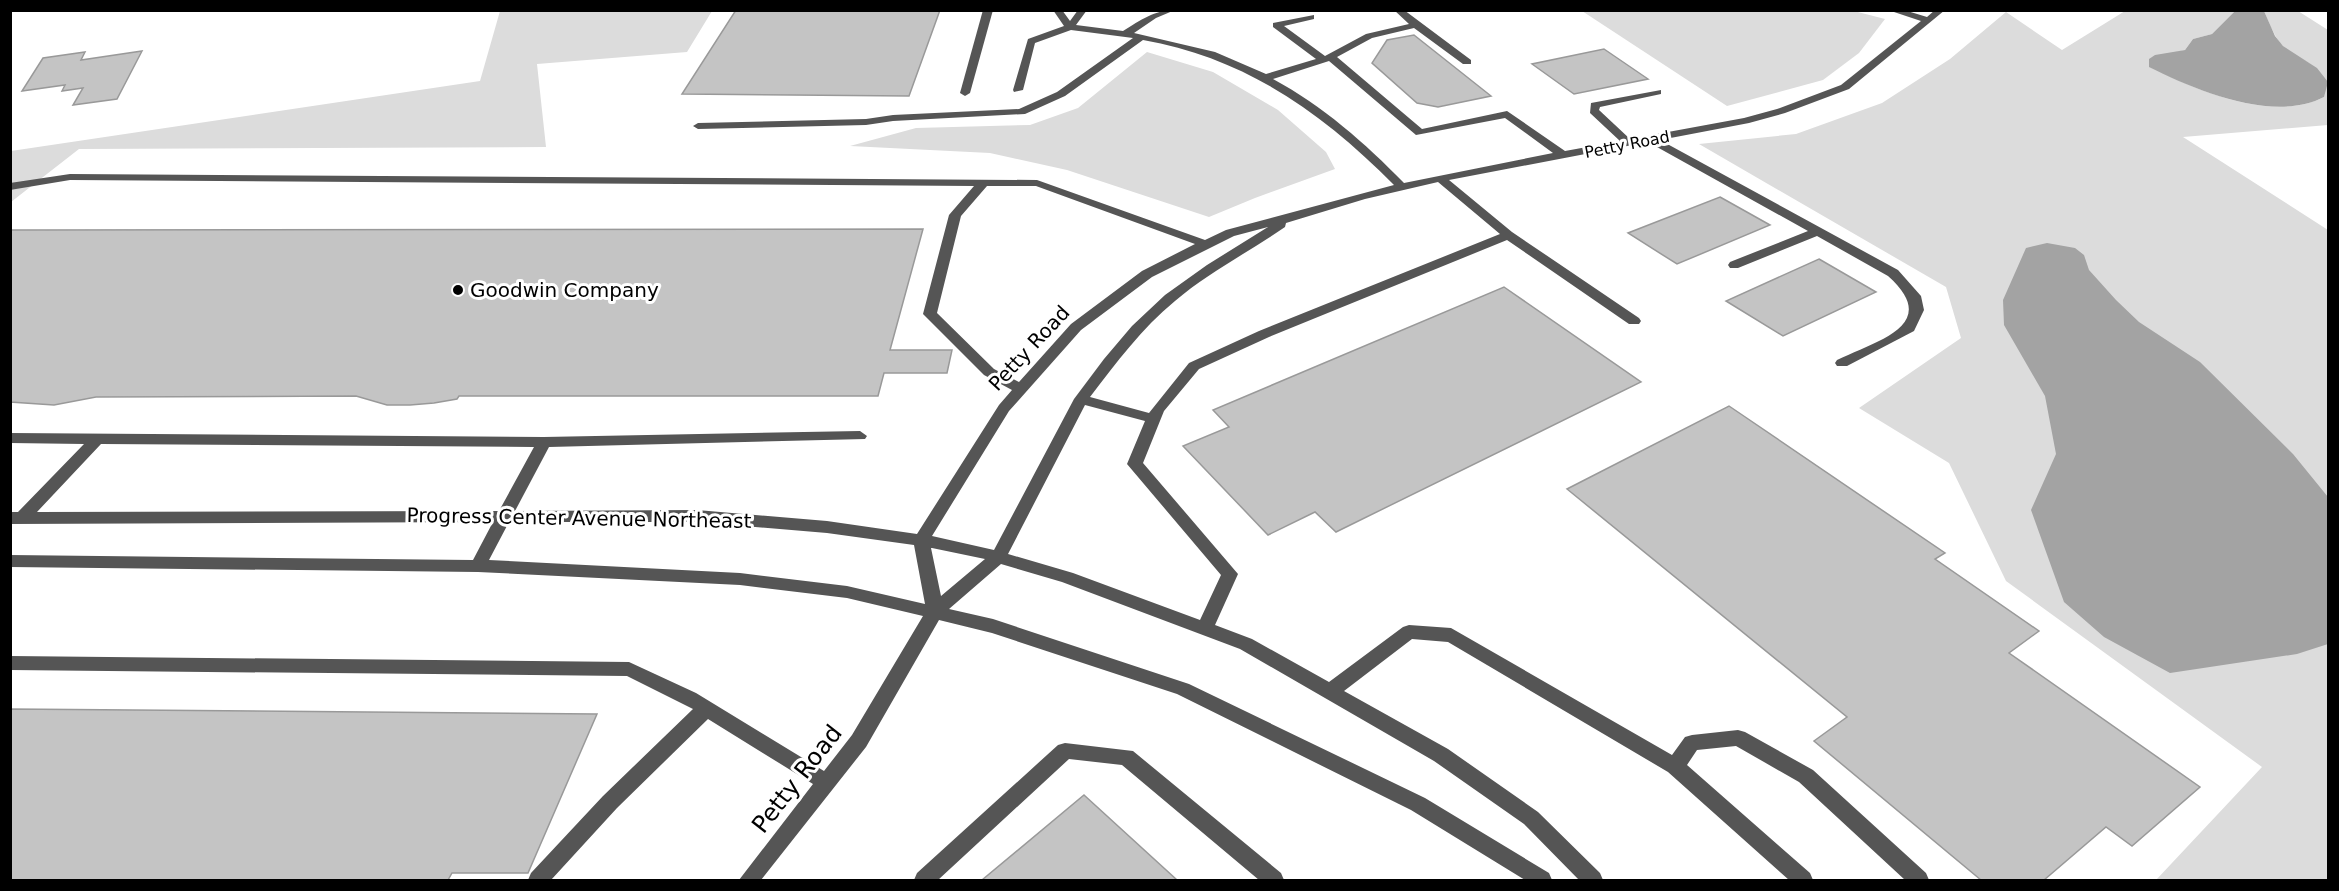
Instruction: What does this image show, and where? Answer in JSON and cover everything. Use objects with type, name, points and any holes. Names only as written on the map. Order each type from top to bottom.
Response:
[{"type":"street","points":[[965,93],[988,10]]},
{"type":"street","points":[[1056,10],[1070,27]]},
{"type":"street","points":[[1070,27],[1083,10]]},
{"type":"street","points":[[1125,34],[1153,16],[1171,10]]},
{"type":"street","points":[[1398,10],[1416,26],[1467,62]]},
{"type":"street","points":[[1892,10],[1928,20]]},
{"type":"street","name":"Petty Road","points":[[921,541],[1004,408],[1076,327],[1148,274],[1205,244],[1230,233],[1288,219],[1362,196],[1440,178],[1745,121],[1781,111],[1845,87],[1941,10]]},
{"type":"street","points":[[1311,17],[1276,25],[1327,58],[1420,133],[1508,114],[1564,156]]},
{"type":"street","points":[[1265,78],[1327,58],[1369,36],[1416,26]]},
{"type":"street","points":[[1018,90],[1031,41],[1070,27],[1141,37],[1228,60],[1265,78],[1323,116],[1402,187]]},
{"type":"street","points":[[698,126],[866,122],[893,118],[1021,112],[1061,93],[1141,37]]},
{"type":"street","points":[[1628,143],[1594,111],[1595,105],[1657,92]]},
{"type":"street","points":[[1650,139],[1893,273],[1903,282],[1914,296],[1917,310],[1907,331],[1842,363]]},
{"type":"street","points":[[10,187],[70,177],[1037,183],[1205,244]]},
{"type":"street","points":[[1440,178],[1508,235],[1635,321]]},
{"type":"street","points":[[984,182],[955,215],[930,314],[989,372],[1020,388]]},
{"type":"street","name":"Petty Road","points":[[749,880],[859,741],[935,611],[998,556],[1081,399],[1137,329],[1170,298],[1210,268],[1244,250],[1288,219]]},
{"type":"street","points":[[1734,266],[1817,231]]},
{"type":"street","points":[[1205,628],[1230,574],[1135,464],[1157,410],[1194,366],[1508,235]]},
{"type":"street","points":[[1081,399],[1154,419]]},
{"type":"street","points":[[10,438],[544,442],[860,436]]},
{"type":"street","points":[[16,518],[98,438]]},
{"type":"street","points":[[478,566],[544,442]]},
{"type":"street","name":"Progress Center Avenue Northeast","points":[[16,518],[696,516],[738,518],[921,541],[998,556],[1067,577],[1246,644],[1441,755],[1531,818],[1593,880]]},
{"type":"street","points":[[921,541],[935,611]]},
{"type":"street","points":[[10,561],[478,566],[763,581],[847,592],[993,626],[1183,689],[1383,785],[1542,880]]},
{"type":"street","points":[[1330,691],[1409,632],[1451,635],[1675,766],[1803,880]]},
{"type":"street","points":[[10,663],[629,669],[707,708],[827,783]]},
{"type":"street","points":[[538,880],[610,802],[707,708]]},
{"type":"street","points":[[1675,766],[1692,743],[1738,738],[1806,776],[1919,880]]},
{"type":"street","points":[[924,880],[1065,751],[1126,757],[1274,880]]},
{"type":"shaded area","points":[[1850,10],[1885,19],[1859,53],[1823,80],[1727,106],[1582,11]]},
{"type":"shaded area","points":[[500,11],[712,11],[687,52],[537,64],[546,147],[79,149],[11,202],[11,151],[480,81]]},
{"type":"shaded area","points":[[2125,11],[2235,11],[2212,34],[2193,39],[2185,50],[2173,53],[2149,66],[2212,94],[2259,105],[2282,107],[2304,104],[2324,97],[2325,85],[2317,69],[2281,44],[2264,11],[2298,11],[2328,30],[2328,125],[2183,137],[2328,230],[2328,880],[2156,880],[2262,767],[2006,581],[1949,463],[1859,408],[1961,338],[1946,287],[1699,144],[1796,134],[1882,103],[1950,59],[2006,12],[2062,50]]},
{"type":"shaded area","points":[[2235,11],[2264,11],[2275,36],[2283,46],[2317,68],[2328,82],[2324,97],[2304,104],[2282,107],[2259,105],[2212,94],[2149,67],[2149,59],[2155,55],[2185,50],[2193,39],[2212,34]]},
{"type":"shaded area","points":[[1147,52],[1213,72],[1278,110],[1326,152],[1335,169],[1209,217],[1067,170],[990,153],[850,146],[916,128],[1030,125],[1078,108]]},
{"type":"shaded area","points":[[2047,243],[2075,248],[2084,255],[2089,270],[2116,300],[2139,322],[2200,362],[2293,454],[2328,497],[2328,644],[2297,654],[2170,673],[2104,637],[2064,602],[2031,510],[2056,454],[2045,396],[2004,325],[2003,300],[2026,248]]},
{"type":"building","points":[[736,10],[940,10],[909,96],[682,94]]},
{"type":"building","points":[[1414,35],[1491,96],[1438,107],[1417,103],[1372,63],[1387,40]]},
{"type":"building","points":[[1604,49],[1648,79],[1574,94],[1532,64]]},
{"type":"building","points":[[142,51],[117,99],[73,105],[83,88],[62,91],[65,85],[22,91],[43,58],[85,52],[81,60]]},
{"type":"building","points":[[1720,197],[1770,225],[1677,264],[1628,233]]},
{"type":"building","name":"Goodwin Company","points":[[923,229],[890,350],[952,350],[947,373],[884,373],[878,396],[459,396],[457,399],[410,405],[387,405],[356,396],[96,397],[54,405],[10,402],[10,230]]},
{"type":"building","points":[[1819,259],[1876,292],[1783,336],[1726,301]]},
{"type":"building","points":[[1504,287],[1641,382],[1336,532],[1315,512],[1268,535],[1183,446],[1229,427],[1213,410]]},
{"type":"building","points":[[1729,406],[1945,553],[1935,559],[2039,631],[2009,653],[2200,787],[2132,846],[2106,827],[2044,880],[1981,880],[1814,741],[1847,717],[1567,489]]},
{"type":"building","points":[[10,709],[597,714],[528,873],[452,873],[448,880],[10,880]]},
{"type":"building","points":[[1084,795],[1177,880],[982,880]]},
{"type":"place","name":"Goodwin Company","points":[[458,290]]}]
